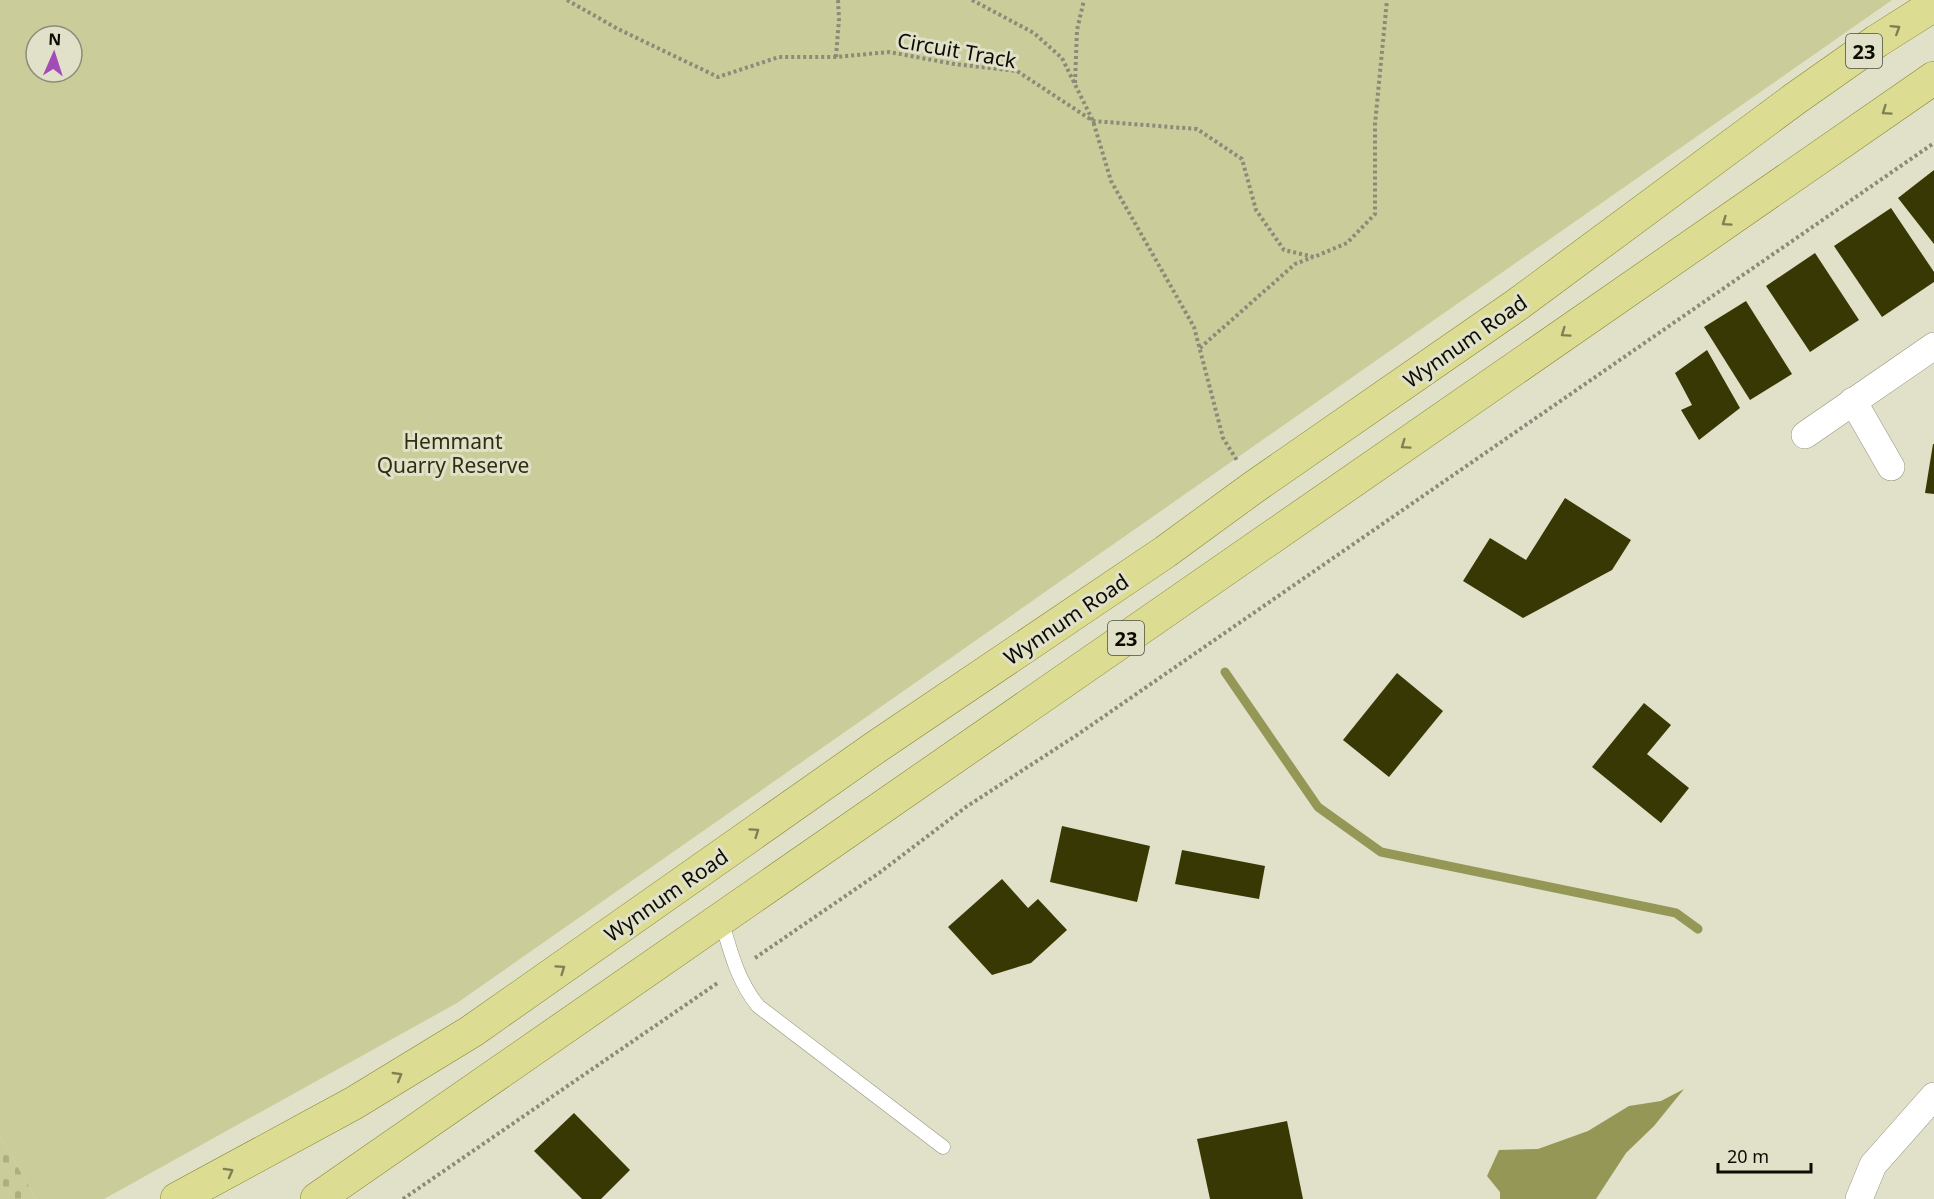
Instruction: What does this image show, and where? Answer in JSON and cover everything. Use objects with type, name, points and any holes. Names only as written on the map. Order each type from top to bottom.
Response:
[{"type":"main road","name":"Wynnum Road","points":[[177,1199],[354,1103],[472,1031],[876,747],[1165,552],[1254,487],[1527,297],[1796,98],[1877,41],[1934,5]]},
{"type":"main road","name":"23","points":[[317,1199],[1934,78]]},
{"type":"street","points":[[1805,435],[1934,346]]},
{"type":"street","points":[[1853,401],[1891,467]]},
{"type":"street","points":[[1859,1199],[1873,1165],[1934,1096]]},
{"type":"lane","points":[[721,919],[736,970],[743,985],[758,1006],[943,1147]]},
{"type":"path","name":"Circuit Track","points":[[567,0],[618,29],[718,77],[779,57],[836,57],[889,52],[954,64],[1017,71],[1093,121],[1197,129],[1242,159],[1256,210],[1284,250],[1314,257]]},
{"type":"path","points":[[836,57],[838,0]]},
{"type":"path","points":[[972,0],[1034,33],[1062,58],[1093,121],[1111,181],[1194,327],[1223,438],[1254,487]]},
{"type":"path","points":[[1075,84],[1077,30],[1084,0]]},
{"type":"path","points":[[1200,348],[1295,264],[1347,243],[1375,214],[1375,124],[1387,0]]},
{"type":"path","points":[[403,1199],[879,873],[966,807],[1086,728],[1934,143]]},
{"type":"green space","name":"Hemmant Quarry Reserve","points":[[0,0],[1892,0],[457,1003],[104,1199],[36,1199],[0,1135]]},
{"type":"green space","points":[[0,1135],[36,1199],[0,1199]]},
{"type":"shaded area","points":[[1684,1089],[1654,1126],[1626,1153],[1596,1199],[1500,1199],[1500,1192],[1487,1176],[1499,1150],[1538,1149],[1588,1131],[1629,1106],[1661,1101]]},
{"type":"building","points":[[1934,170],[1934,244],[1898,198]]},
{"type":"building","points":[[1891,208],[1934,272],[1934,282],[1882,317],[1834,246]]},
{"type":"building","points":[[1815,253],[1859,320],[1810,352],[1766,286]]},
{"type":"building","points":[[1746,301],[1792,374],[1750,400],[1704,327]]},
{"type":"building","points":[[1707,350],[1740,408],[1699,440],[1681,410],[1692,405],[1675,373]]},
{"type":"building","points":[[1934,444],[1934,494],[1925,493]]},
{"type":"building","points":[[1565,498],[1631,540],[1612,570],[1523,618],[1463,581],[1490,538],[1526,560]]},
{"type":"building","points":[[1397,673],[1443,711],[1389,777],[1343,740]]},
{"type":"building","points":[[1644,703],[1671,725],[1647,754],[1689,788],[1661,823],[1592,767]]},
{"type":"building","points":[[1062,826],[1150,846],[1137,902],[1050,882]]},
{"type":"building","points":[[1182,850],[1265,866],[1259,899],[1175,884]]},
{"type":"building","points":[[1002,879],[1028,908],[1038,899],[1067,930],[1031,963],[992,975],[948,927]]},
{"type":"building","points":[[574,1113],[630,1170],[601,1199],[582,1199],[534,1151]]},
{"type":"building","points":[[1287,1121],[1303,1199],[1210,1199],[1197,1139]]},
{"type":"waterway","points":[[1225,672],[1318,807],[1381,852],[1676,913],[1698,929]]}]
